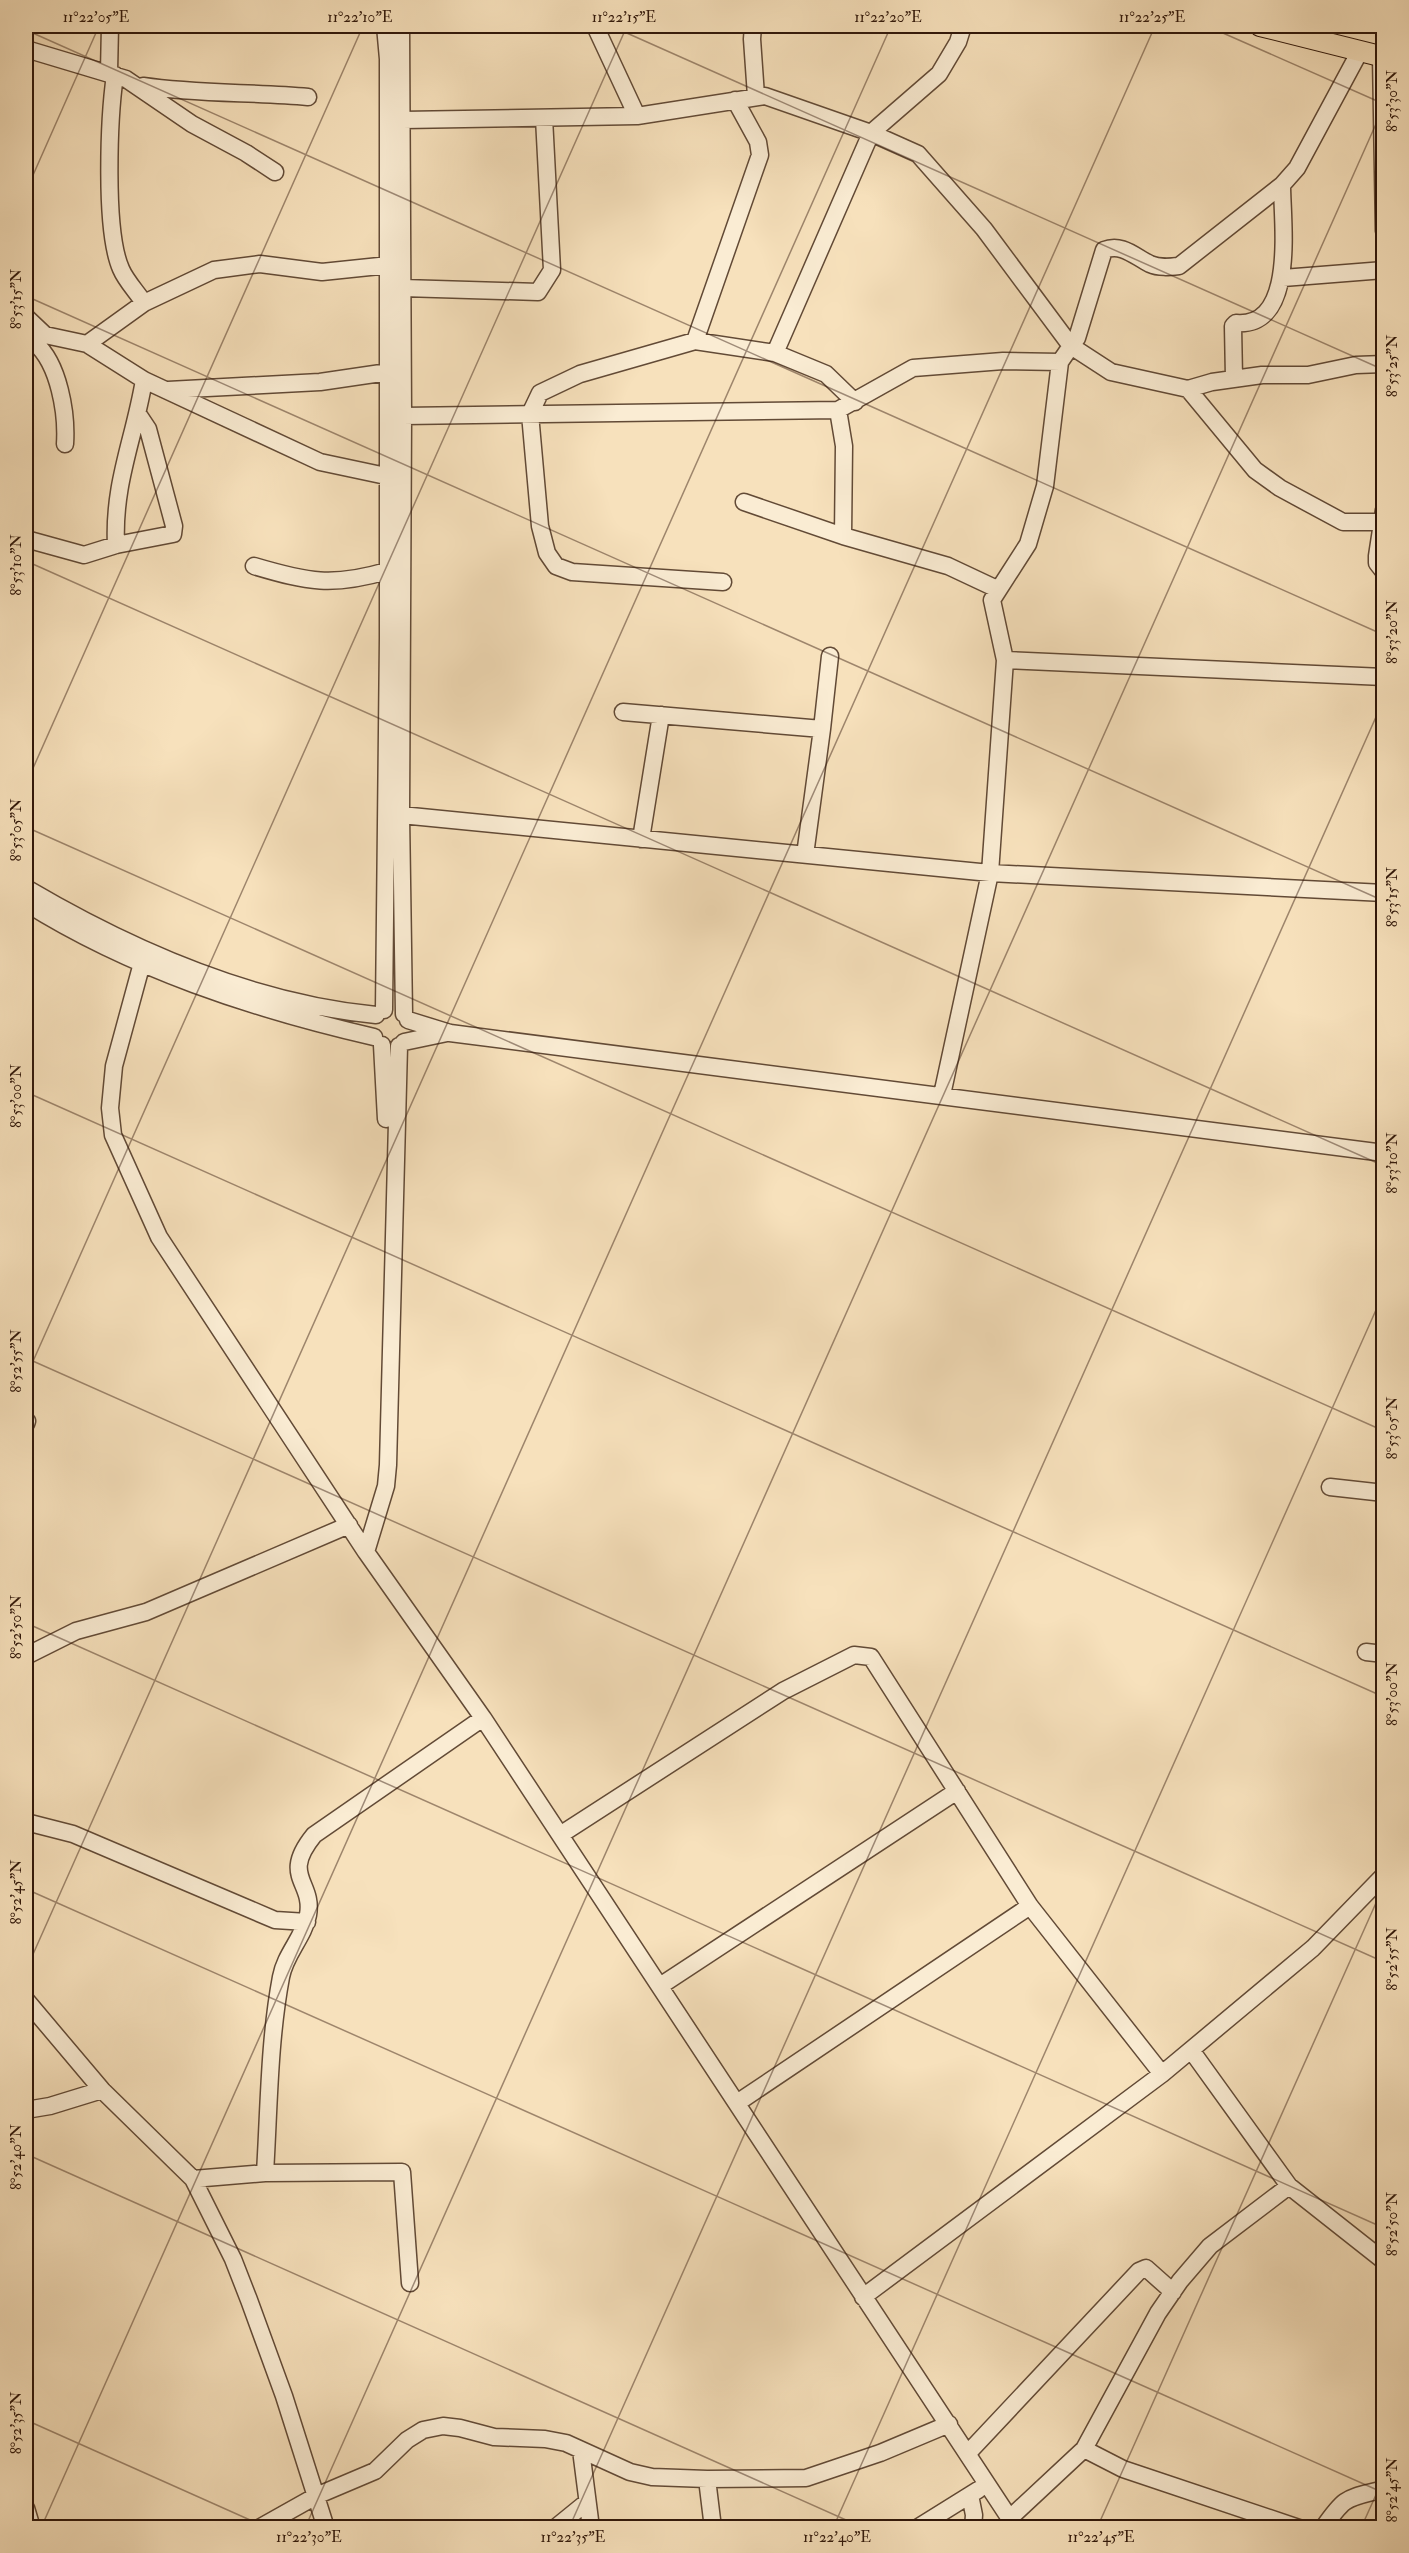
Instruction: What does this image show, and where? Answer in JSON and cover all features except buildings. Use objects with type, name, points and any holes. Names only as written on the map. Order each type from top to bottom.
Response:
[{"type":"main road","points":[[1260,26],[1382,57]]},
{"type":"street","points":[[110,26],[112,74],[109,118],[114,239],[120,268],[144,303]]},
{"type":"street","points":[[385,26],[388,59],[387,571],[380,1013],[371,1029],[390,1042]]},
{"type":"street","points":[[390,1042],[410,1032],[406,1017],[400,815],[404,416],[401,26]]},
{"type":"street","points":[[595,26],[637,116]]},
{"type":"street","points":[[753,26],[756,96]]},
{"type":"street","points":[[775,353],[871,134],[939,74],[958,42],[963,26]]},
{"type":"street","points":[[26,49],[112,74],[136,85],[192,124],[275,172]]},
{"type":"street","points":[[942,1095],[990,873],[1005,660],[993,600],[1028,544],[1045,486],[1060,362],[1077,338],[1104,250],[1113,247],[1126,250],[1152,265],[1166,268],[1179,266],[1282,185],[1297,168],[1360,51]]},
{"type":"street","points":[[1382,57],[1383,231]]},
{"type":"street","points":[[136,85],[170,90],[224,90],[308,96]]},
{"type":"street","points":[[403,120],[637,116],[765,96],[871,134],[918,154],[984,229],[1071,346],[1111,372],[1188,389],[1234,378],[1262,375],[1308,375],[1356,365],[1383,364]]},
{"type":"street","points":[[695,341],[760,155],[758,142],[735,100]]},
{"type":"street","points":[[403,288],[538,292],[544,286],[552,270],[544,118]]},
{"type":"street","points":[[1234,378],[1233,326],[1236,323],[1248,324],[1262,316],[1275,298],[1283,278],[1282,185]]},
{"type":"street","points":[[87,344],[144,303],[214,270],[260,264],[322,272],[388,265]]},
{"type":"street","points":[[1283,278],[1383,270]]},
{"type":"street","points":[[26,317],[33,339],[46,357],[63,399],[65,444]]},
{"type":"street","points":[[33,339],[87,344],[144,381],[320,462],[386,476]]},
{"type":"street","points":[[723,582],[572,572],[556,566],[547,553],[540,526],[530,414],[540,393],[580,374],[695,341],[775,353],[826,374],[855,402]]},
{"type":"street","points":[[404,416],[838,410],[913,368],[1003,361],[1060,362]]},
{"type":"street","points":[[166,390],[320,382],[388,372]]},
{"type":"street","points":[[116,545],[117,490],[138,414],[144,381]]},
{"type":"street","points":[[1188,389],[1263,478],[1343,522],[1383,518],[1377,563],[1383,572]]},
{"type":"street","points":[[838,410],[844,446],[843,536]]},
{"type":"street","points":[[26,538],[84,555],[116,545],[173,534],[175,530],[148,429],[138,414]]},
{"type":"street","points":[[744,502],[843,536],[948,566],[998,589]]},
{"type":"street","points":[[254,566],[295,578],[336,583],[387,571]]},
{"type":"street","points":[[805,855],[830,656]]},
{"type":"street","points":[[1005,660],[1383,677]]},
{"type":"street","points":[[622,712],[822,729]]},
{"type":"street","points":[[641,839],[662,715]]},
{"type":"street","points":[[400,815],[990,873],[1383,893]]},
{"type":"street","points":[[26,888],[129,942],[209,976],[305,1005],[380,1013],[391,1009],[450,1033],[1383,1153]]},
{"type":"street","points":[[26,903],[82,936],[142,963],[258,1006],[390,1042],[450,1033]]},
{"type":"street","points":[[142,963],[114,1066],[110,1108],[113,1135],[159,1237],[358,1538],[483,1718],[1013,2523],[1084,2449],[1158,2313],[1210,2246],[1289,2186]]},
{"type":"street","points":[[26,1656],[76,1631],[146,1612],[358,1538],[372,1510],[379,1484],[384,1427],[390,1042]]},
{"type":"street","points":[[1330,1487],[1383,1493]]},
{"type":"street","points":[[1366,1652],[1383,1654]]},
{"type":"street","points":[[560,1835],[783,1691],[861,1654],[871,1657],[1030,1906],[1162,2074]]},
{"type":"street","points":[[265,2173],[274,2031],[281,1977],[286,1957],[307,1922],[308,1900],[298,1876],[299,1862],[304,1847],[314,1835],[483,1718]]},
{"type":"street","points":[[660,1986],[957,1791]]},
{"type":"street","points":[[26,1822],[74,1834],[275,1920],[307,1922]]},
{"type":"street","points":[[863,2297],[1162,2074],[1313,1948],[1383,1875]]},
{"type":"street","points":[[737,2103],[1030,1906]]},
{"type":"street","points":[[26,2000],[102,2090],[193,2179],[241,2279],[284,2396],[326,2528]]},
{"type":"street","points":[[1191,2050],[1289,2186],[1383,2261]]},
{"type":"street","points":[[26,2110],[50,2106],[102,2090]]},
{"type":"street","points":[[193,2179],[265,2173],[402,2172],[410,2283]]},
{"type":"street","points":[[968,2452],[1139,2271],[1146,2268],[1173,2292]]},
{"type":"street","points":[[259,2528],[316,2496],[375,2471],[407,2440],[423,2430],[443,2426],[494,2437],[545,2439],[566,2443],[630,2472],[652,2477],[707,2479],[806,2478],[880,2453],[949,2424]]},
{"type":"street","points":[[1084,2449],[1123,2469],[1299,2528]]},
{"type":"street","points":[[581,2450],[591,2528]]},
{"type":"street","points":[[707,2479],[714,2528]]},
{"type":"street","points":[[917,2528],[988,2482]]},
{"type":"street","points":[[1323,2528],[1341,2502],[1347,2498],[1383,2489]]},
{"type":"street","points":[[970,2495],[974,2515],[973,2528]]},
{"type":"street","points":[[555,2528],[587,2502]]},
{"type":"street","points":[[26,2508],[32,2528]]}]
